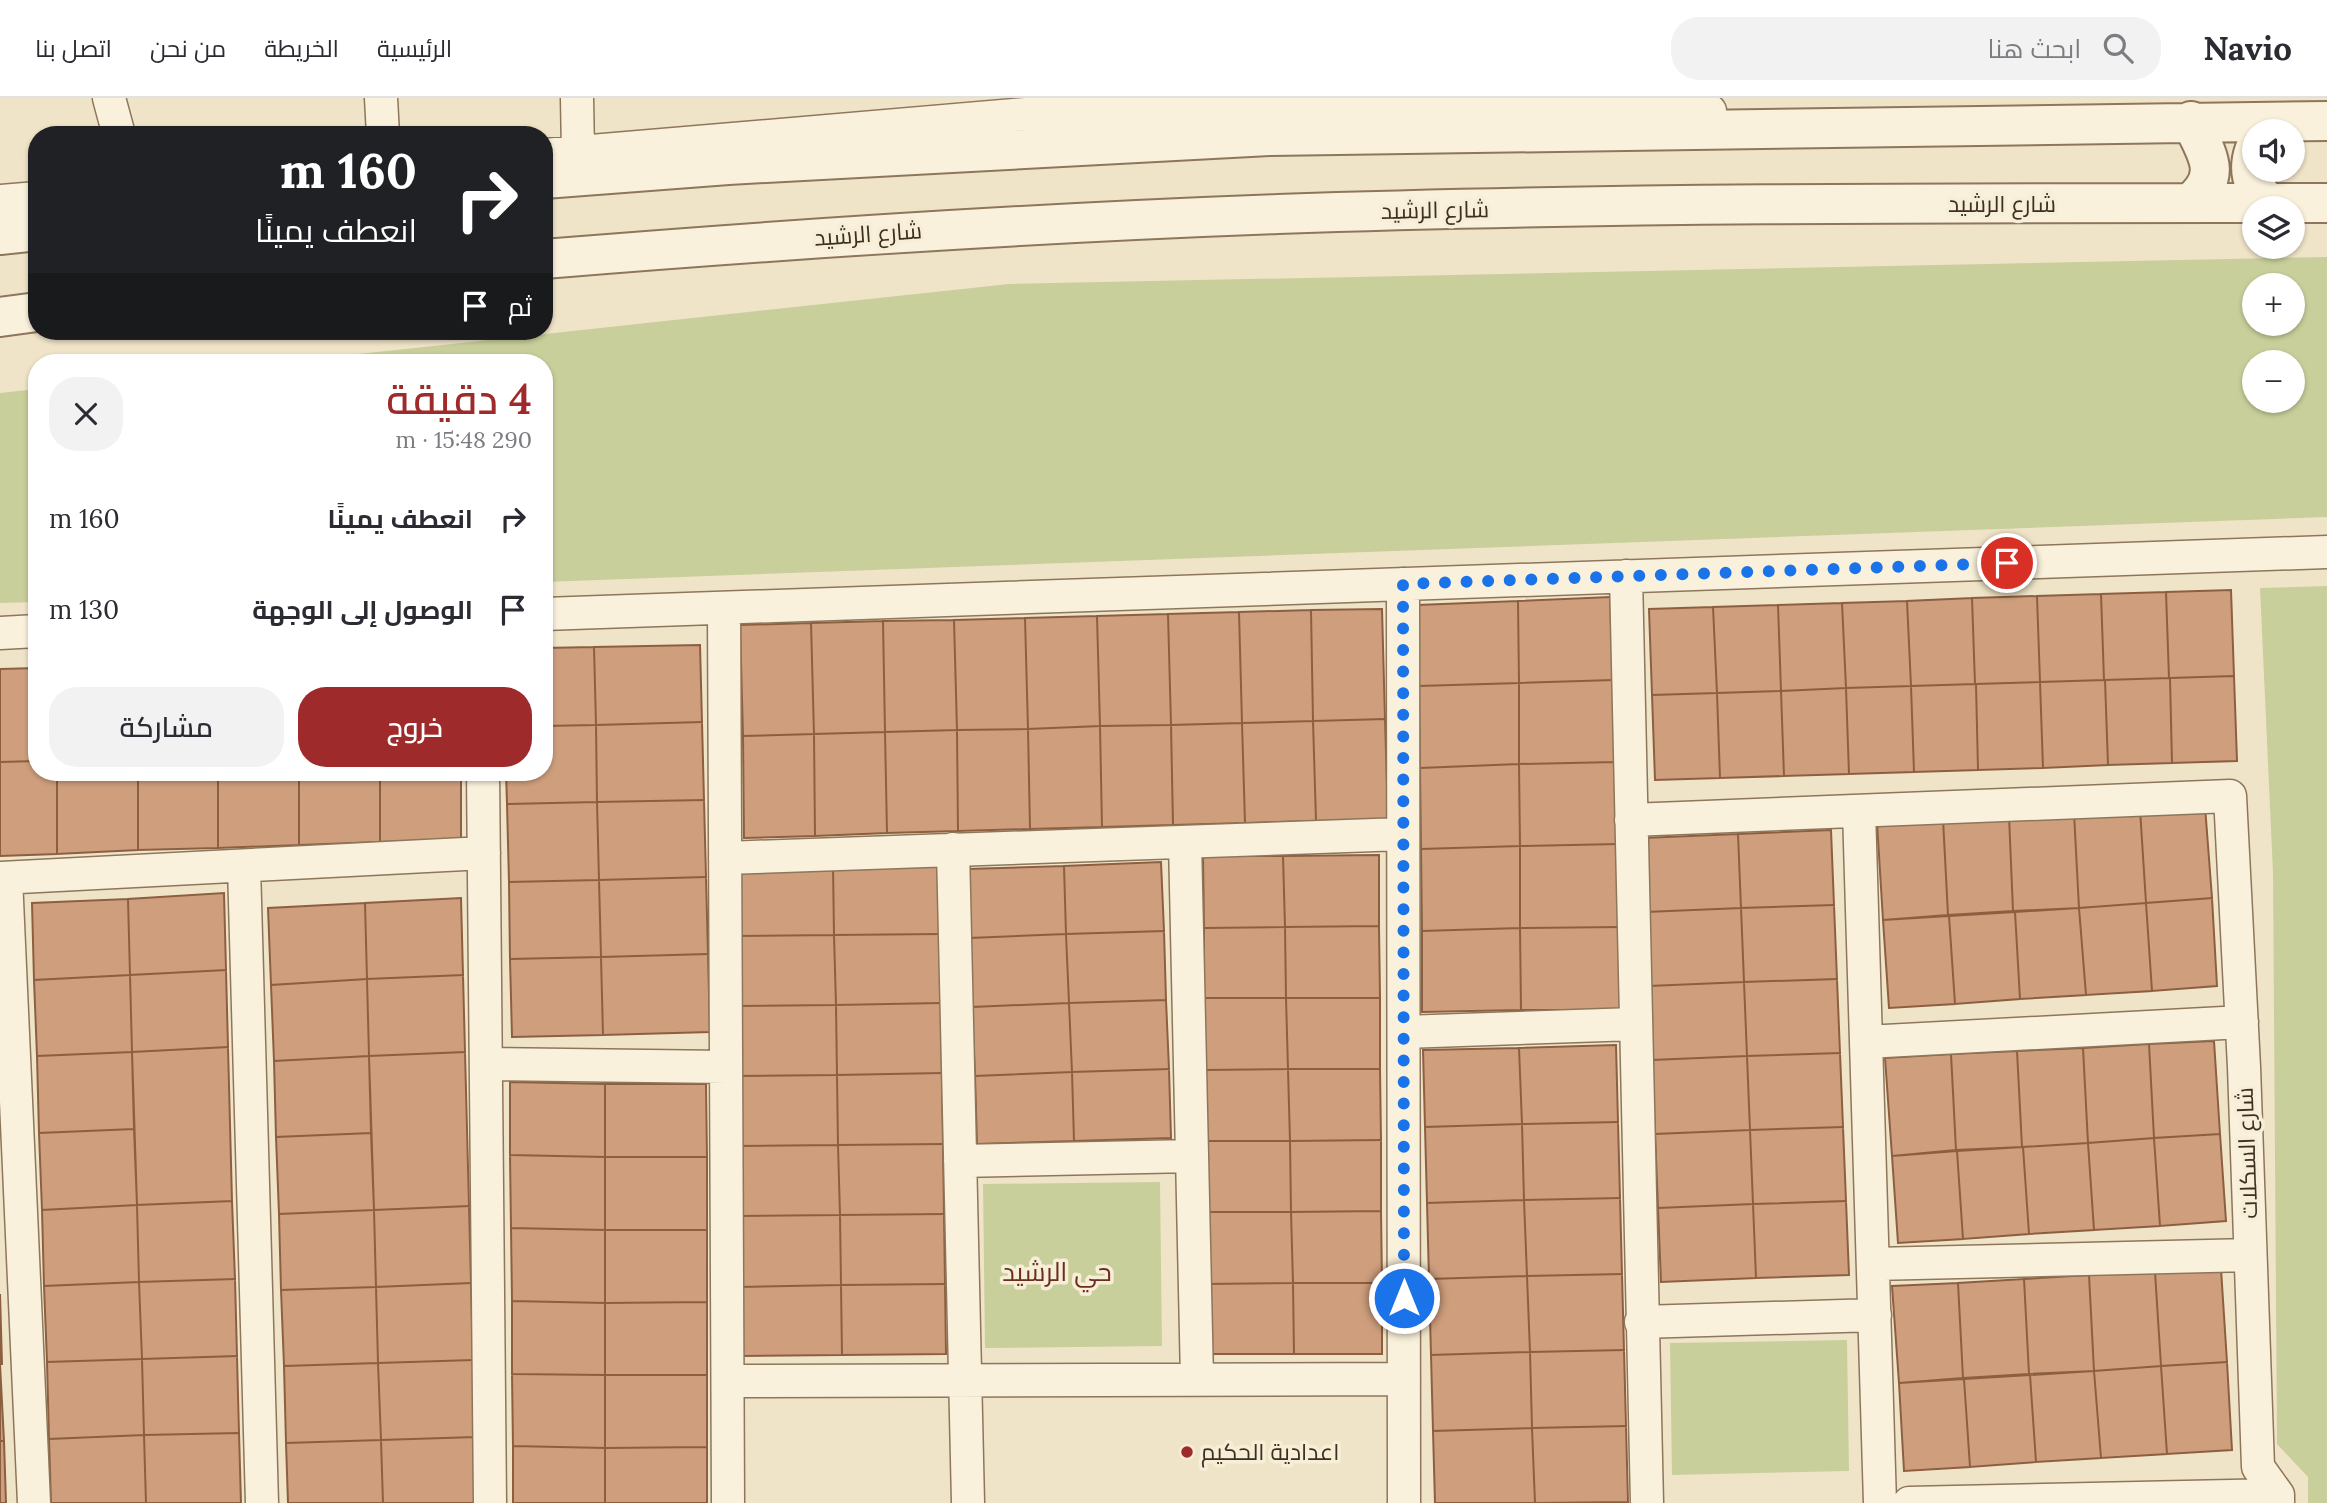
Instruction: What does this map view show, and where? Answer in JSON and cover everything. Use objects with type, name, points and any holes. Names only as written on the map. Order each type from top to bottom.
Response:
[{"type":"street","points":[[109,98],[117,126]]},
{"type":"street","points":[[381,98],[383,126]]},
{"type":"street","points":[[577,98],[578,152]]},
{"type":"street","points":[[553,154],[948,109],[996,107],[1713,104],[2242,120]]},
{"type":"street","points":[[2190,121],[2205,146],[2210,167],[2205,187],[2190,203]]},
{"type":"street","points":[[553,177],[742,164],[1269,136],[2242,121]]},
{"type":"street","points":[[2305,121],[2327,121]]},
{"type":"street","points":[[0,201],[28,199]]},
{"type":"street","name":"شارع الرشيد","points":[[553,258],[976,228],[1279,214],[1610,207],[2242,203]]},
{"type":"street","name":"شارع الرشيد","points":[[2305,203],[2327,203]]},
{"type":"street","points":[[0,235],[28,232]]},
{"type":"street","points":[[0,317],[28,313]]},
{"type":"street","points":[[553,614],[2327,552]]},
{"type":"street","points":[[1626,576],[1647,1503]]},
{"type":"street","points":[[1403,584],[1405,1503]]},
{"type":"street","points":[[724,608],[728,1503]]},
{"type":"street","points":[[0,633],[28,631]]},
{"type":"street","points":[[483,781],[490,1503]]},
{"type":"street","name":"شارع السكلات","points":[[1859,811],[2230,796],[2242,1022],[2258,1467],[2278,1499]]},
{"type":"street","points":[[1631,820],[1859,811],[1881,1503]]},
{"type":"street","points":[[725,858],[1403,834]]},
{"type":"street","points":[[1185,842],[1197,1380]]},
{"type":"street","points":[[953,849],[968,1503]]},
{"type":"street","points":[[34,1503],[3,878],[484,853]]},
{"type":"street","points":[[244,866],[262,1503]]},
{"type":"street","points":[[1866,1042],[2242,1022]]},
{"type":"street","points":[[1404,1032],[1635,1024]]},
{"type":"street","points":[[486,1063],[726,1067]]},
{"type":"street","points":[[960,1161],[1192,1156]]},
{"type":"street","points":[[1873,1264],[2250,1255]]},
{"type":"street","points":[[1641,1322],[1875,1315]]},
{"type":"street","points":[[728,1381],[1404,1379]]},
{"type":"street","points":[[1909,1503],[2278,1499]]},
{"type":"green space","points":[[2327,257],[2327,517],[553,582],[553,354],[358,354],[488,340],[553,340],[553,333],[1009,284]]},
{"type":"green space","points":[[28,390],[28,602],[0,603],[0,393]]},
{"type":"green space","points":[[2327,586],[2327,1503],[2308,1503],[2308,1477],[2277,1444],[2273,873],[2260,588]]},
{"type":"green space","points":[[1160,1182],[1162,1346],[985,1348],[983,1184]]},
{"type":"green space","points":[[1847,1340],[1849,1471],[1672,1475],[1670,1343]]},
{"type":"building","points":[[2231,590],[2234,676],[2169,678],[2166,592]]},
{"type":"building","points":[[2166,592],[2169,678],[2104,680],[2101,594]]},
{"type":"building","points":[[2101,594],[2104,680],[2040,682],[2037,596]]},
{"type":"building","points":[[2037,596],[2040,682],[1975,684],[1972,598]]},
{"type":"building","points":[[1610,597],[1613,680],[1519,683],[1518,601]]},
{"type":"building","points":[[1972,598],[1975,684],[1911,686],[1907,601]]},
{"type":"building","points":[[1518,601],[1519,683],[1419,686],[1418,605]]},
{"type":"building","points":[[1907,601],[1911,686],[1846,688],[1842,603]]},
{"type":"building","points":[[1842,603],[1846,688],[1781,691],[1778,605]]},
{"type":"building","points":[[1778,605],[1781,691],[1717,693],[1713,607]]},
{"type":"building","points":[[1713,607],[1717,693],[1652,695],[1649,609]]},
{"type":"building","points":[[1382,609],[1385,719],[1313,721],[1311,610]]},
{"type":"building","points":[[1311,610],[1313,721],[1242,723],[1239,612]]},
{"type":"building","points":[[1239,612],[1242,723],[1171,725],[1168,614]]},
{"type":"building","points":[[1168,614],[1171,725],[1100,726],[1097,616]]},
{"type":"building","points":[[1097,616],[1100,726],[1028,729],[1025,618]]},
{"type":"building","points":[[1025,618],[1028,729],[957,730],[954,620]]},
{"type":"building","points":[[954,620],[957,730],[885,732],[883,621]]},
{"type":"building","points":[[883,621],[885,732],[814,734],[811,623]]},
{"type":"building","points":[[811,623],[814,734],[743,736],[740,625]]},
{"type":"building","points":[[700,645],[702,722],[596,725],[594,647]]},
{"type":"building","points":[[594,647],[596,725],[553,726],[553,648]]},
{"type":"building","points":[[28,668],[28,761],[0,762],[0,669]]},
{"type":"building","points":[[2234,676],[2237,761],[2172,763],[2170,678]]},
{"type":"building","points":[[2170,678],[2172,763],[2108,765],[2105,680]]},
{"type":"building","points":[[1613,680],[1615,762],[1519,764],[1519,683]]},
{"type":"building","points":[[2105,680],[2108,765],[2043,768],[2040,682]]},
{"type":"building","points":[[2040,682],[2043,768],[1978,770],[1976,684]]},
{"type":"building","points":[[1519,683],[1519,764],[1420,768],[1419,686]]},
{"type":"building","points":[[1976,684],[1978,770],[1914,772],[1911,686]]},
{"type":"building","points":[[1911,686],[1914,772],[1849,774],[1846,688]]},
{"type":"building","points":[[1846,688],[1849,774],[1784,776],[1781,691]]},
{"type":"building","points":[[1781,691],[1784,776],[1720,778],[1717,693]]},
{"type":"building","points":[[1717,693],[1720,778],[1655,780],[1652,695]]},
{"type":"building","points":[[1385,719],[1388,819],[1316,821],[1313,721]]},
{"type":"building","points":[[1313,721],[1316,821],[1245,823],[1242,723]]},
{"type":"building","points":[[702,722],[704,800],[597,802],[596,725]]},
{"type":"building","points":[[1242,723],[1245,823],[1173,825],[1171,725]]},
{"type":"building","points":[[596,725],[597,802],[507,804],[506,781],[553,781],[553,726]]},
{"type":"building","points":[[1171,725],[1173,825],[1102,827],[1100,726]]},
{"type":"building","points":[[1100,726],[1102,827],[1030,829],[1028,729]]},
{"type":"building","points":[[1028,729],[1030,829],[958,831],[957,730]]},
{"type":"building","points":[[957,730],[958,831],[887,833],[885,732]]},
{"type":"building","points":[[885,732],[887,833],[815,836],[814,734]]},
{"type":"building","points":[[814,734],[815,836],[744,838],[743,736]]},
{"type":"building","points":[[28,761],[28,781],[57,781],[57,854],[0,856],[0,762]]},
{"type":"building","points":[[1615,762],[1618,844],[1520,846],[1519,764]]},
{"type":"building","points":[[1519,764],[1520,846],[1421,849],[1420,768]]},
{"type":"building","points":[[57,781],[138,781],[138,850],[57,854]]},
{"type":"building","points":[[138,781],[218,781],[218,848],[138,850]]},
{"type":"building","points":[[218,781],[299,781],[299,845],[218,848]]},
{"type":"building","points":[[299,781],[380,781],[380,842],[299,845]]},
{"type":"building","points":[[380,781],[461,781],[461,839],[380,842]]},
{"type":"building","points":[[704,800],[706,877],[599,880],[597,802]]},
{"type":"building","points":[[597,802],[599,880],[509,882],[507,804]]},
{"type":"building","points":[[2205,806],[2212,898],[2146,903],[2140,809]]},
{"type":"building","points":[[2140,809],[2146,903],[2079,908],[2074,813]]},
{"type":"building","points":[[2074,813],[2079,908],[2013,911],[2009,816]]},
{"type":"building","points":[[2009,816],[2013,911],[1948,915],[1943,819]]},
{"type":"building","points":[[1943,819],[1948,915],[1883,920],[1877,823]]},
{"type":"building","points":[[1831,830],[1834,905],[1741,908],[1738,834]]},
{"type":"building","points":[[1738,834],[1741,908],[1646,912],[1643,838]]},
{"type":"building","points":[[1618,844],[1621,927],[1520,928],[1520,846]]},
{"type":"building","points":[[1520,846],[1520,928],[1422,931],[1421,849]]},
{"type":"building","points":[[1379,855],[1379,926],[1285,927],[1283,856]]},
{"type":"building","points":[[1203,856],[1283,856],[1285,927],[1204,928]]},
{"type":"building","points":[[1161,862],[1164,931],[1066,934],[1064,866]]},
{"type":"building","points":[[939,864],[940,934],[834,935],[833,865]]},
{"type":"building","points":[[833,865],[834,935],[735,936],[734,866]]},
{"type":"building","points":[[1064,866],[1066,934],[970,938],[967,869]]},
{"type":"building","points":[[706,877],[708,954],[601,957],[599,880]]},
{"type":"building","points":[[599,880],[601,957],[510,959],[509,882]]},
{"type":"building","points":[[224,893],[226,970],[130,975],[128,899]]},
{"type":"building","points":[[461,898],[463,975],[367,979],[365,903]]},
{"type":"building","points":[[2212,898],[2217,986],[2152,991],[2146,903]]},
{"type":"building","points":[[128,899],[130,975],[34,980],[32,903]]},
{"type":"building","points":[[365,903],[367,979],[271,985],[268,908]]},
{"type":"building","points":[[2146,903],[2152,991],[2086,995],[2079,908]]},
{"type":"building","points":[[1834,905],[1837,979],[1744,982],[1741,908]]},
{"type":"building","points":[[1741,908],[1744,982],[1649,986],[1646,912]]},
{"type":"building","points":[[2079,908],[2086,995],[2020,999],[2015,912]]},
{"type":"building","points":[[2015,912],[2020,999],[1955,1004],[1949,916]]},
{"type":"building","points":[[1949,916],[1955,1004],[1889,1008],[1883,920]]},
{"type":"building","points":[[1379,926],[1380,998],[1286,998],[1285,927]]},
{"type":"building","points":[[1285,927],[1286,998],[1204,998],[1204,928]]},
{"type":"building","points":[[1621,927],[1623,1010],[1521,1010],[1520,928]]},
{"type":"building","points":[[1520,928],[1521,1010],[1422,1012],[1422,931]]},
{"type":"building","points":[[1164,931],[1166,1000],[1069,1003],[1066,934]]},
{"type":"building","points":[[940,934],[941,1003],[836,1005],[834,935]]},
{"type":"building","points":[[1066,934],[1069,1003],[972,1007],[970,938]]},
{"type":"building","points":[[834,935],[836,1005],[736,1006],[735,936]]},
{"type":"building","points":[[708,954],[710,1032],[603,1035],[601,957]]},
{"type":"building","points":[[601,957],[603,1035],[512,1037],[510,959]]},
{"type":"building","points":[[226,970],[228,1047],[132,1052],[130,975]]},
{"type":"building","points":[[130,975],[132,1052],[37,1056],[34,980]]},
{"type":"building","points":[[463,975],[465,1052],[369,1056],[367,979]]},
{"type":"building","points":[[367,979],[369,1056],[274,1061],[271,985]]},
{"type":"building","points":[[1837,979],[1840,1053],[1747,1056],[1744,982]]},
{"type":"building","points":[[1744,982],[1747,1056],[1652,1060],[1649,986]]},
{"type":"building","points":[[1204,998],[1286,998],[1288,1069],[1205,1070]]},
{"type":"building","points":[[1286,998],[1380,998],[1380,1069],[1288,1069]]},
{"type":"building","points":[[1166,1000],[1169,1069],[1072,1072],[1069,1003]]},
{"type":"building","points":[[941,1003],[942,1073],[837,1075],[836,1005]]},
{"type":"building","points":[[1069,1003],[1072,1072],[975,1076],[972,1007]]},
{"type":"building","points":[[836,1005],[837,1075],[737,1076],[736,1006]]},
{"type":"building","points":[[2214,1041],[2220,1134],[2154,1138],[2149,1044]]},
{"type":"building","points":[[2149,1044],[2154,1138],[2088,1143],[2083,1048]]},
{"type":"building","points":[[1616,1045],[1618,1122],[1522,1124],[1519,1048]]},
{"type":"building","points":[[228,1047],[232,1201],[137,1205],[132,1052]]},
{"type":"building","points":[[1519,1048],[1522,1124],[1425,1127],[1423,1050]]},
{"type":"building","points":[[2083,1048],[2088,1143],[2022,1147],[2017,1051]]},
{"type":"building","points":[[2017,1051],[2022,1147],[1956,1150],[1951,1054]]},
{"type":"building","points":[[132,1052],[134,1129],[39,1133],[37,1056]]},
{"type":"building","points":[[465,1052],[469,1206],[374,1210],[369,1056]]},
{"type":"building","points":[[1840,1053],[1843,1127],[1750,1130],[1747,1056]]},
{"type":"building","points":[[1951,1054],[1956,1150],[1892,1156],[1885,1058]]},
{"type":"building","points":[[369,1056],[371,1133],[276,1137],[274,1061]]},
{"type":"building","points":[[1747,1056],[1750,1130],[1655,1134],[1652,1060]]},
{"type":"building","points":[[1169,1069],[1171,1138],[1074,1141],[1072,1072]]},
{"type":"building","points":[[1288,1069],[1290,1141],[1205,1141],[1205,1070]]},
{"type":"building","points":[[1288,1069],[1380,1069],[1381,1140],[1290,1141]]},
{"type":"building","points":[[1072,1072],[1074,1141],[977,1144],[975,1076]]},
{"type":"building","points":[[942,1073],[943,1144],[838,1145],[837,1075]]},
{"type":"building","points":[[837,1075],[838,1145],[738,1146],[737,1076]]},
{"type":"building","points":[[510,1082],[605,1084],[605,1157],[510,1155]]},
{"type":"building","points":[[605,1084],[706,1084],[707,1157],[605,1157]]},
{"type":"building","points":[[1618,1122],[1620,1198],[1524,1200],[1522,1124]]},
{"type":"building","points":[[1522,1124],[1524,1200],[1427,1203],[1425,1127]]},
{"type":"building","points":[[1843,1127],[1846,1201],[1753,1204],[1750,1130]]},
{"type":"building","points":[[134,1129],[137,1205],[42,1210],[39,1133]]},
{"type":"building","points":[[1750,1130],[1753,1204],[1658,1208],[1655,1134]]},
{"type":"building","points":[[371,1133],[374,1210],[279,1214],[276,1137]]},
{"type":"building","points":[[2220,1134],[2226,1221],[2160,1226],[2154,1138]]},
{"type":"building","points":[[2154,1138],[2160,1226],[2094,1230],[2088,1143]]},
{"type":"building","points":[[1381,1140],[1381,1211],[1291,1212],[1290,1141]]},
{"type":"building","points":[[1205,1141],[1290,1141],[1291,1212],[1206,1212]]},
{"type":"building","points":[[2088,1143],[2094,1230],[2029,1234],[2023,1147]]},
{"type":"building","points":[[943,1144],[944,1214],[840,1215],[838,1145]]},
{"type":"building","points":[[838,1145],[840,1215],[739,1216],[738,1146]]},
{"type":"building","points":[[2023,1147],[2029,1234],[1963,1239],[1957,1151]]},
{"type":"building","points":[[1957,1151],[1963,1239],[1898,1243],[1892,1156]]},
{"type":"building","points":[[510,1155],[605,1157],[605,1230],[511,1228]]},
{"type":"building","points":[[605,1157],[707,1157],[707,1230],[605,1230]]},
{"type":"building","points":[[1620,1198],[1622,1274],[1527,1276],[1524,1200]]},
{"type":"building","points":[[1524,1200],[1527,1276],[1429,1279],[1427,1203]]},
{"type":"building","points":[[232,1201],[235,1279],[139,1282],[137,1205]]},
{"type":"building","points":[[1846,1201],[1849,1275],[1756,1278],[1753,1204]]},
{"type":"building","points":[[1753,1204],[1756,1278],[1661,1282],[1658,1208]]},
{"type":"building","points":[[137,1205],[139,1282],[44,1286],[42,1210]]},
{"type":"building","points":[[469,1206],[471,1283],[376,1287],[374,1210]]},
{"type":"building","points":[[374,1210],[376,1287],[281,1290],[279,1214]]},
{"type":"building","points":[[1381,1211],[1382,1283],[1293,1283],[1291,1212]]},
{"type":"building","points":[[1206,1212],[1291,1212],[1293,1283],[1206,1284]]},
{"type":"building","points":[[944,1214],[945,1284],[841,1285],[840,1215]]},
{"type":"building","points":[[840,1215],[841,1285],[740,1287],[739,1216]]},
{"type":"building","points":[[511,1228],[605,1230],[605,1303],[512,1301]]},
{"type":"building","points":[[605,1230],[707,1230],[707,1302],[605,1303]]},
{"type":"building","points":[[2221,1269],[2227,1362],[2161,1366],[2155,1272]]},
{"type":"building","points":[[2155,1272],[2161,1366],[2094,1371],[2089,1275]]},
{"type":"building","points":[[1622,1274],[1624,1350],[1530,1352],[1527,1276]]},
{"type":"building","points":[[2089,1275],[2094,1371],[2029,1374],[2024,1279]]},
{"type":"building","points":[[1527,1276],[1530,1352],[1431,1355],[1429,1279]]},
{"type":"building","points":[[235,1279],[237,1356],[142,1359],[139,1282]]},
{"type":"building","points":[[2024,1279],[2029,1374],[1963,1378],[1958,1283]]},
{"type":"building","points":[[139,1282],[142,1359],[47,1362],[44,1286]]},
{"type":"building","points":[[471,1283],[473,1360],[378,1363],[376,1287]]},
{"type":"building","points":[[1293,1283],[1382,1283],[1382,1354],[1294,1354]]},
{"type":"building","points":[[1293,1283],[1294,1354],[1207,1354],[1206,1284]]},
{"type":"building","points":[[1958,1283],[1963,1378],[1899,1383],[1892,1286]]},
{"type":"building","points":[[945,1284],[946,1354],[842,1355],[841,1285]]},
{"type":"building","points":[[841,1285],[842,1355],[741,1356],[740,1287]]},
{"type":"building","points":[[376,1287],[378,1363],[284,1366],[281,1290]]},
{"type":"building","points":[[0,1294],[2,1364],[0,1364]]},
{"type":"building","points":[[512,1301],[605,1303],[605,1375],[512,1374]]},
{"type":"building","points":[[707,1302],[707,1375],[605,1375],[605,1303]]},
{"type":"building","points":[[1624,1350],[1626,1426],[1532,1428],[1530,1352]]},
{"type":"building","points":[[1530,1352],[1532,1428],[1433,1431],[1431,1355]]},
{"type":"building","points":[[237,1356],[239,1433],[144,1435],[142,1359]]},
{"type":"building","points":[[142,1359],[144,1435],[49,1439],[47,1362]]},
{"type":"building","points":[[473,1360],[475,1437],[381,1440],[378,1363]]},
{"type":"building","points":[[2227,1362],[2232,1450],[2167,1454],[2161,1366]]},
{"type":"building","points":[[378,1363],[381,1440],[286,1443],[284,1366]]},
{"type":"building","points":[[0,1364],[4,1441],[0,1441]]},
{"type":"building","points":[[2161,1366],[2167,1454],[2101,1458],[2094,1371]]},
{"type":"building","points":[[2094,1371],[2101,1458],[2036,1462],[2030,1375]]},
{"type":"building","points":[[512,1374],[605,1375],[605,1448],[513,1446]]},
{"type":"building","points":[[605,1375],[707,1375],[707,1447],[605,1448]]},
{"type":"building","points":[[2030,1375],[2036,1462],[1970,1467],[1964,1379]]},
{"type":"building","points":[[1964,1379],[1970,1467],[1904,1471],[1899,1383]]},
{"type":"building","points":[[1626,1426],[1628,1502],[1535,1503],[1532,1428]]},
{"type":"building","points":[[1532,1428],[1535,1503],[1435,1503],[1433,1431]]},
{"type":"building","points":[[239,1433],[241,1503],[146,1503],[144,1435]]},
{"type":"building","points":[[144,1435],[146,1503],[51,1503],[49,1439]]},
{"type":"building","points":[[475,1437],[478,1503],[383,1503],[381,1440]]},
{"type":"building","points":[[381,1440],[383,1503],[288,1503],[286,1443]]},
{"type":"building","points":[[0,1441],[4,1441],[6,1503],[0,1503]]},
{"type":"building","points":[[513,1446],[605,1448],[605,1503],[513,1503]]},
{"type":"building","points":[[707,1447],[707,1503],[605,1503],[605,1448]]},
{"type":"place","name":"اعدادية الحكيم","points":[[1187,1452]]},
{"type":"district","name":"حي الرشيد","points":[[1057,1272]]},
{"type":"route","points":[[1404,1298],[1403,584],[2007,563]]}]
